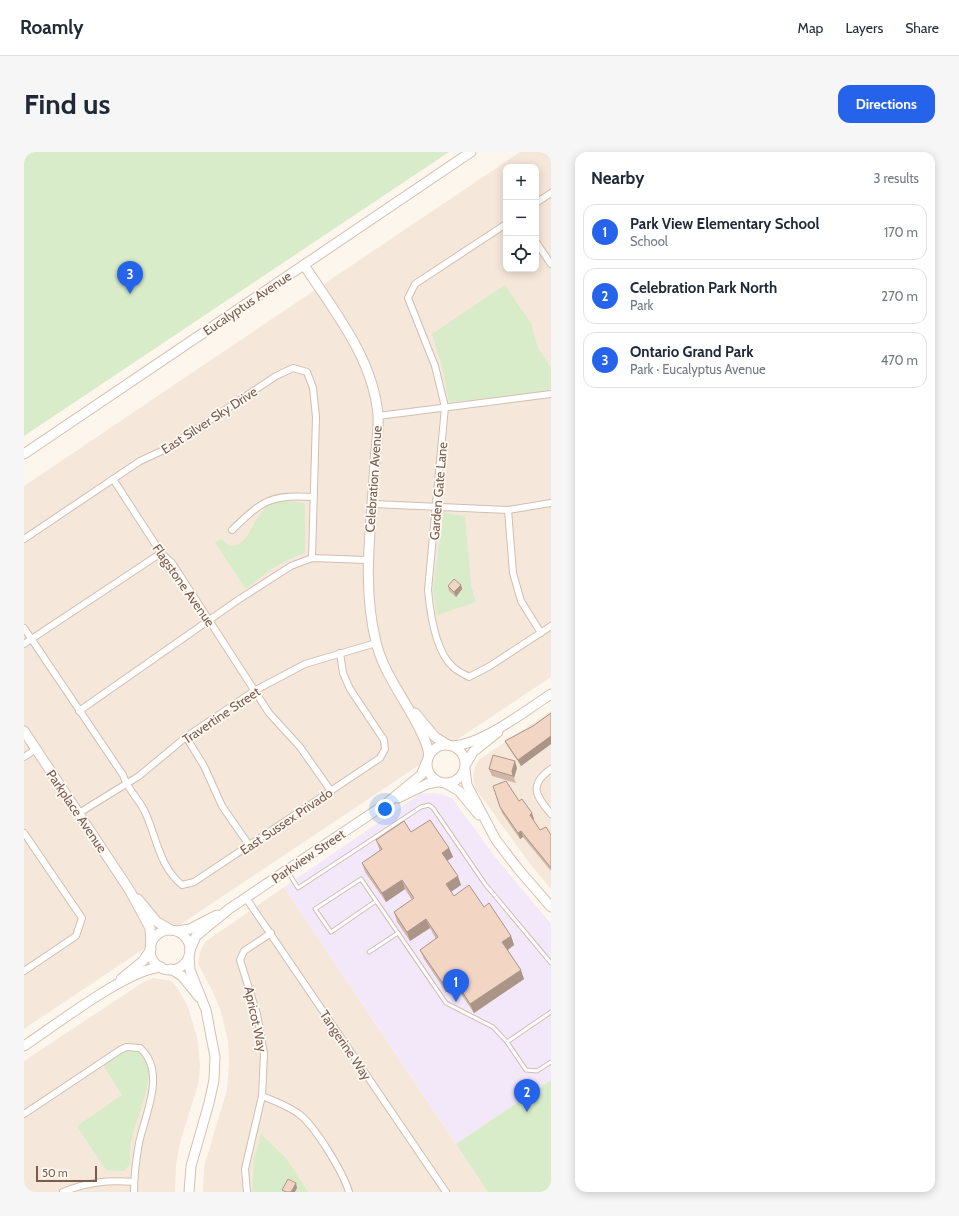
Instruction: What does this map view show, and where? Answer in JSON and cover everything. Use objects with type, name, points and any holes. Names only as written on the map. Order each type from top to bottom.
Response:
[{"type":"street","name":"Eucalyptus Avenue","points":[[24,454],[471,152]]},
{"type":"street","points":[[539,201],[551,193]]},
{"type":"street","name":"Garden Gate Lane","points":[[503,226],[415,284],[408,298],[435,366],[445,408],[437,508],[428,590],[433,624],[442,650],[452,666],[469,677],[490,666],[541,633]]},
{"type":"street","points":[[539,246],[551,264]]},
{"type":"street","name":"Celebration Avenue","points":[[304,265],[356,345],[367,368],[378,416],[373,504],[367,560],[369,611],[376,643],[385,668],[407,703],[427,744],[428,759]]},
{"type":"street","name":"East Silver Sky Drive","points":[[24,539],[140,461],[168,448],[276,376],[293,368],[307,372],[313,388],[316,417],[313,498]]},
{"type":"street","points":[[378,416],[551,394]]},
{"type":"street","name":"Flagstone Avenue","points":[[113,480],[161,553],[172,563],[269,713],[300,747],[331,791]]},
{"type":"street","points":[[232,530],[256,507],[270,499],[290,496],[313,498],[312,558]]},
{"type":"street","points":[[373,504],[508,510],[551,504]]},
{"type":"street","points":[[508,510],[514,573],[521,601],[541,633],[551,626]]},
{"type":"street","points":[[24,644],[161,553]]},
{"type":"street","points":[[79,711],[238,600],[291,566],[312,558],[367,560]]},
{"type":"street","points":[[24,628],[123,776],[126,784]]},
{"type":"street","name":"Travertine Street","points":[[79,813],[139,776],[186,737],[254,691],[305,664],[376,643]]},
{"type":"street","name":"East Sussex Privado","points":[[126,784],[138,798],[145,812],[163,861],[172,877],[182,885],[194,882],[380,758],[386,749],[384,740],[350,688],[343,673],[340,653]]},
{"type":"street","points":[[489,826],[459,791],[447,784],[437,782],[428,771],[428,759],[436,747],[469,743],[506,724],[551,694]]},
{"type":"street","name":"Celebration Avenue","points":[[407,703],[435,737],[451,745]]},
{"type":"street","points":[[447,784],[457,781],[474,752],[506,724]]},
{"type":"street","name":"Parkplace Avenue","points":[[24,731],[130,890],[150,928],[151,947]]},
{"type":"street","points":[[186,737],[204,766],[222,806],[249,845]]},
{"type":"street","points":[[451,745],[462,753],[466,766],[468,785],[496,840],[519,870],[551,907]]},
{"type":"street","points":[[24,757],[36,749]]},
{"type":"street","name":"Parkview Street","points":[[229,910],[387,803],[420,775],[428,759]]},
{"type":"street","points":[[551,770],[539,780],[536,788],[537,796],[551,814]]},
{"type":"street","name":"Parkview Street","points":[[387,803],[427,784],[437,782]]},
{"type":"street","points":[[24,833],[82,918],[76,936],[24,971]]},
{"type":"street","name":"Parkplace Avenue","points":[[130,890],[157,922],[174,931]]},
{"type":"street","name":"Tangerine Way","points":[[246,898],[446,1192]]},
{"type":"street","points":[[111,988],[138,965],[151,947],[153,940],[161,932],[190,929],[229,910]]},
{"type":"street","points":[[171,970],[182,966],[190,953],[196,936],[229,910]]},
{"type":"street","points":[[174,931],[187,939],[190,953],[190,970],[197,984],[209,1023],[215,1056],[214,1080],[209,1103],[191,1166],[190,1192]]},
{"type":"street","name":"Apricot Way","points":[[247,1192],[245,1169],[262,1096],[264,1054],[257,1014],[240,960],[244,951],[271,934]]},
{"type":"street","points":[[151,947],[153,960],[161,967],[182,976],[202,1002]]},
{"type":"street","points":[[24,1046],[111,988],[142,971],[161,967]]},
{"type":"street","points":[[24,1114],[126,1046],[140,1048],[149,1058],[151,1064],[152,1087],[150,1103],[139,1142],[134,1192]]},
{"type":"street","points":[[262,1096],[284,1105],[299,1114],[312,1128],[344,1176],[349,1192]]},
{"type":"street","points":[[63,1192],[90,1182],[107,1180],[134,1182]]},
{"type":"lane","points":[[287,870],[298,888],[420,807],[429,805],[433,808],[485,884],[551,963]]},
{"type":"lane","points":[[376,901],[331,932],[315,909],[361,879],[446,1002],[493,1027],[507,1042],[526,1070],[537,1071],[551,1062]]},
{"type":"lane","points":[[369,952],[398,933]]},
{"type":"lane","points":[[507,1042],[551,1012]]},
{"type":"shaded area","points":[[520,152],[551,152],[551,677],[24,1029],[24,486]]},
{"type":"shaded area","points":[[551,711],[551,889],[531,865],[475,788],[473,778],[475,767],[480,759]]},
{"type":"shaded area","points":[[420,794],[440,794],[452,798],[495,857],[551,924],[551,1080],[456,1144],[284,887]]},
{"type":"shaded area","points":[[284,887],[488,1192],[203,1192],[204,1167],[227,1090],[229,1064],[228,1041],[221,1012],[213,992],[198,964],[200,952],[205,942]]},
{"type":"shaded area","points":[[153,978],[172,981],[178,989],[188,1007],[198,1041],[200,1067],[198,1085],[180,1142],[176,1165],[175,1192],[24,1192],[24,1061],[145,981]]},
{"type":"green space","points":[[24,152],[449,152],[24,436]]},
{"type":"green space","points":[[505,285],[531,323],[538,348],[551,368],[551,389],[542,392],[449,402],[443,371],[432,334]]},
{"type":"green space","points":[[285,501],[305,503],[305,553],[274,568],[246,589],[215,543],[221,539],[230,546],[238,544],[244,539],[265,509],[273,504]]},
{"type":"green space","points":[[443,513],[465,516],[471,585],[476,602],[437,615],[433,590]]},
{"type":"green space","points":[[126,1050],[138,1050],[146,1061],[148,1074],[147,1088],[133,1135],[130,1150],[131,1163],[124,1171],[106,1170],[77,1126],[122,1095],[103,1065]]},
{"type":"green space","points":[[551,1080],[551,1192],[488,1192],[456,1144]]},
{"type":"green space","points":[[261,1134],[286,1158],[308,1192],[252,1192],[254,1158]]},
{"type":"building","points":[[454,579],[461,585],[454,592],[448,586]]},
{"type":"building","points":[[551,713],[551,736],[518,760],[505,741],[533,726]]},
{"type":"building","points":[[493,755],[515,761],[512,771],[513,776],[489,769]]},
{"type":"building","points":[[506,781],[519,801],[522,799],[532,813],[530,815],[540,830],[546,827],[551,835],[551,868],[521,831],[518,833],[500,807],[493,786]]},
{"type":"building","points":[[430,820],[449,848],[442,853],[458,876],[446,884],[454,896],[469,885],[484,907],[489,903],[511,936],[502,942],[521,970],[470,1004],[452,976],[442,982],[420,950],[438,937],[426,919],[407,932],[394,912],[414,898],[402,880],[382,893],[362,863],[382,849],[376,840],[404,821],[411,832]]},
{"type":"building","points":[[288,1179],[296,1183],[291,1192],[282,1190]]},
{"type":"place","name":"Ontario Grand Park","points":[[130,294]]},
{"type":"place","name":"Park View Elementary School","points":[[456,1002]]},
{"type":"place","name":"Celebration Park North","points":[[527,1112]]}]
